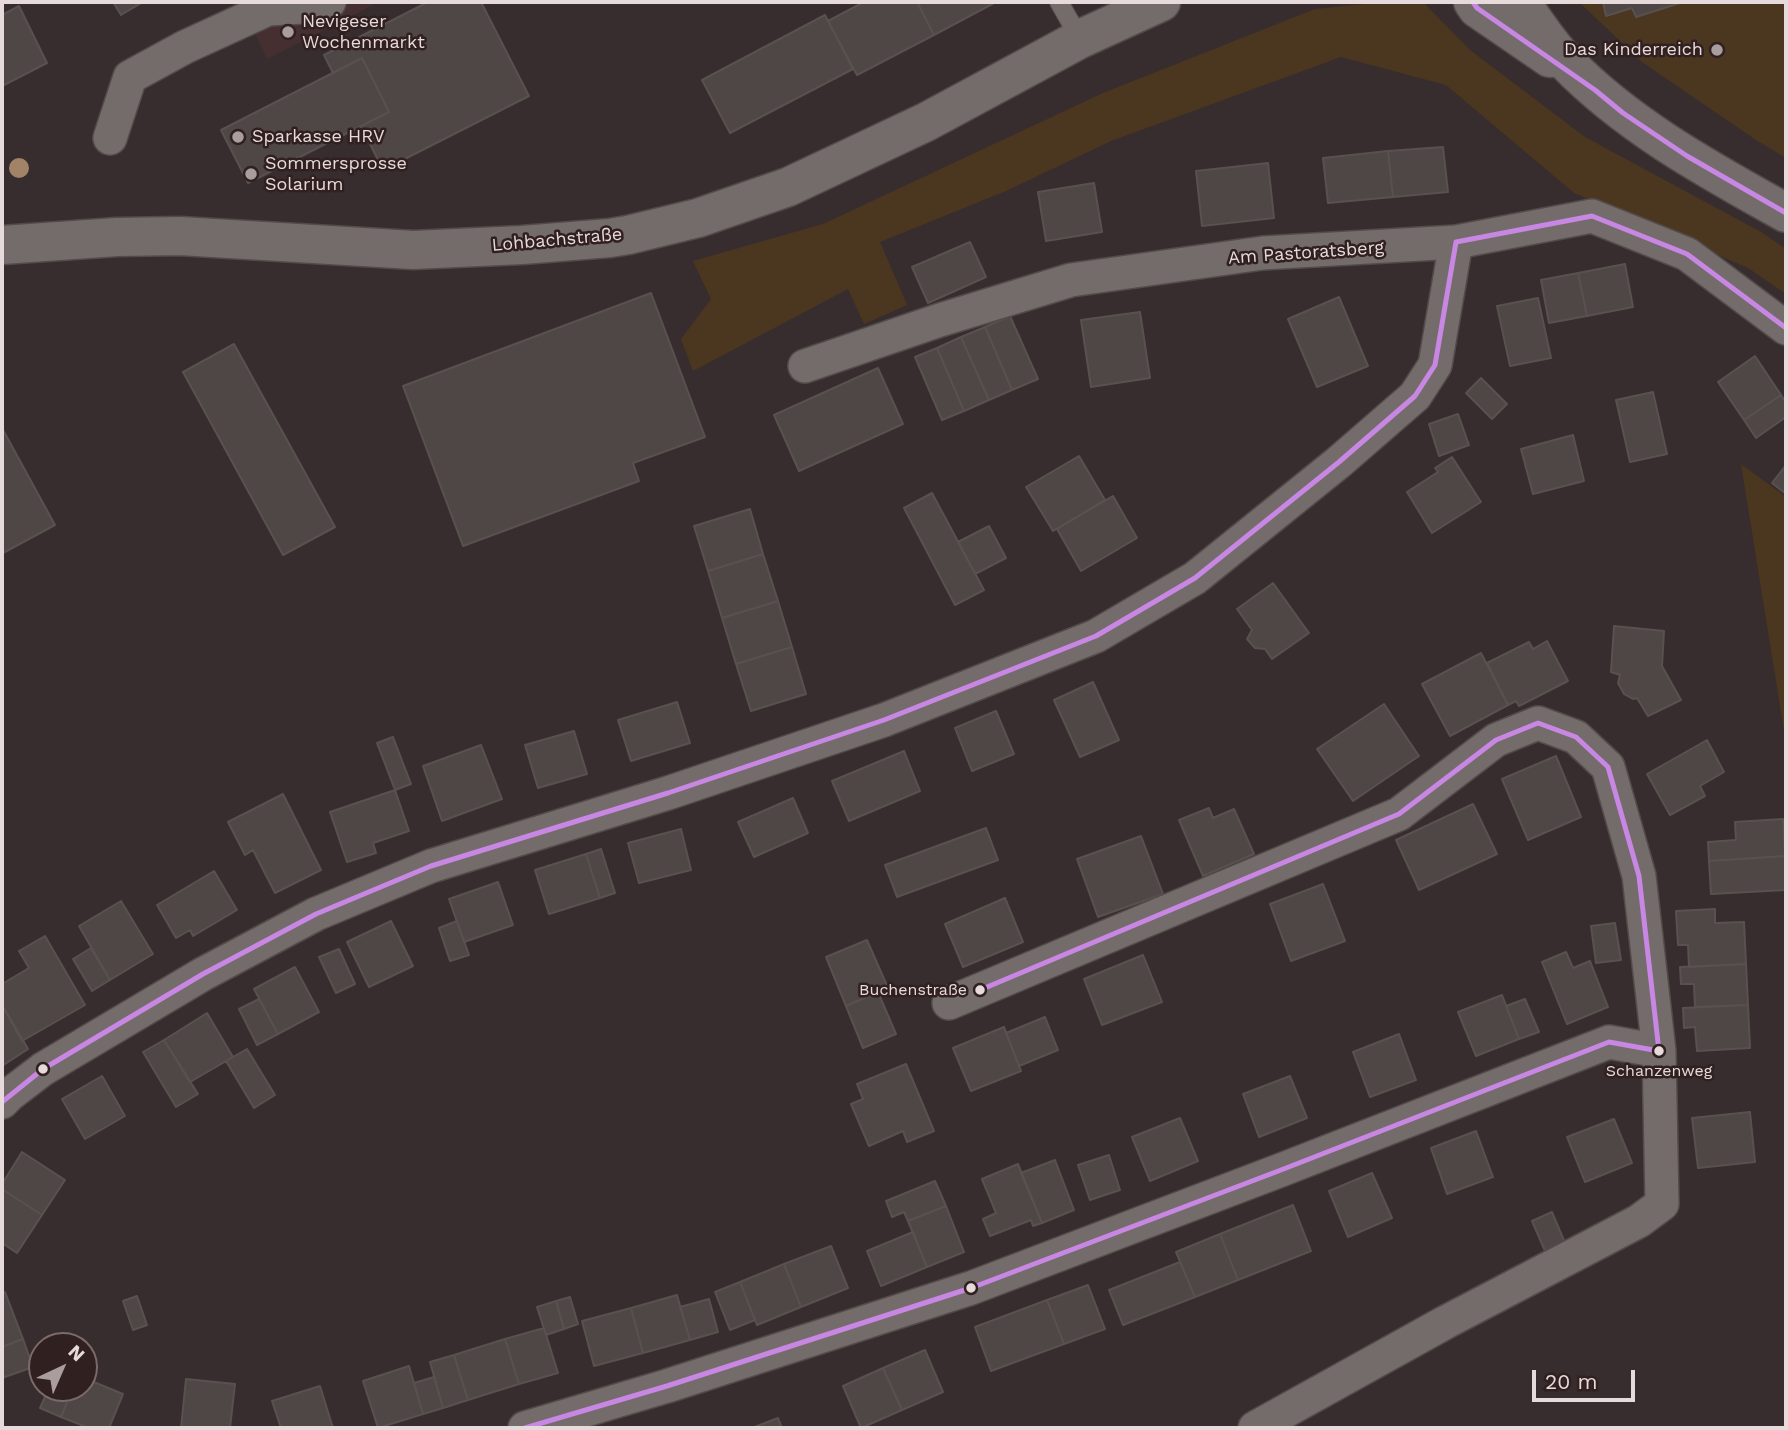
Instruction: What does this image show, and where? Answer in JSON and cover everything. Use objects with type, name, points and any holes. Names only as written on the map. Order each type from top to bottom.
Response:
[{"type":"main road","name":"Lohbachstraße","points":[[1080,40],[1134,2]]},
{"type":"main road","name":"Lohbachstraße","points":[[2,245],[117,237],[180,236],[413,250],[522,245],[628,235],[698,218],[788,187],[926,122],[1080,40],[1161,2]]},
{"type":"main road","points":[[1521,2],[1564,60],[1595,90]]},
{"type":"main road","points":[[1471,4],[1595,90],[1623,113],[1688,156],[1786,213]]},
{"type":"street","points":[[110,138],[130,77],[185,47],[268,9],[321,6],[329,2]]},
{"type":"street","name":"Am Pastoratsberg","points":[[805,366],[940,320],[1071,280],[1263,253],[1456,242],[1592,216],[1688,254],[1786,328]]},
{"type":"street","points":[[2,1102],[43,1069],[202,975],[316,914],[431,866],[668,793],[884,720],[1096,636],[1195,578],[1329,471],[1415,396],[1435,365],[1456,242]]},
{"type":"street","points":[[949,1003],[1399,814],[1496,740],[1538,723],[1576,737],[1608,767],[1639,876],[1659,1051],[1662,1204],[1639,1221],[1446,1322],[1255,1428]]},
{"type":"street","points":[[525,1428],[667,1386],[971,1288],[1609,1042],[1659,1051]]},
{"type":"lane","points":[[1059,2],[1080,40]]},
{"type":"shaded area","name":"Nevigeser Wochenmarkt","points":[[379,2],[267,59],[242,4]]},
{"type":"shaded area","points":[[1385,2],[1423,2],[1470,50],[1585,137],[1761,232],[1786,249],[1786,294],[1748,268],[1574,193],[1446,85],[1341,57],[1111,141],[1006,191],[880,242],[907,305],[864,324],[848,289],[693,371],[681,339],[711,299],[693,261],[823,224],[1103,93],[1315,9]]},
{"type":"shaded area","name":"Das Kinderreich","points":[[1579,2],[1786,2],[1786,158],[1642,62]]},
{"type":"shaded area","points":[[1741,464],[1786,497],[1786,743]]},
{"type":"building","points":[[113,2],[143,2],[121,15]]},
{"type":"building","points":[[428,2],[481,2],[529,96],[383,170],[361,126],[389,112],[362,58],[333,73],[324,55]]},
{"type":"building","points":[[864,2],[917,2],[934,35],[857,75],[828,21]]},
{"type":"building","points":[[917,2],[996,2],[934,35]]},
{"type":"building","points":[[1603,2],[1683,2],[1636,17],[1632,8],[1606,16]]},
{"type":"building","points":[[19,6],[47,63],[2,86],[2,15]]},
{"type":"building","points":[[825,15],[853,69],[730,133],[702,80]]},
{"type":"building","points":[[362,58],[389,112],[248,183],[221,130]]},
{"type":"building","points":[[1443,147],[1448,192],[1393,197],[1388,151]]},
{"type":"building","points":[[1388,151],[1393,197],[1328,203],[1323,158]]},
{"type":"building","points":[[1268,163],[1274,218],[1202,226],[1196,171]]},
{"type":"building","points":[[1094,183],[1102,232],[1046,241],[1038,192]]},
{"type":"building","points":[[970,242],[986,277],[928,303],[912,267]]},
{"type":"building","points":[[1625,264],[1633,307],[1587,316],[1578,273]]},
{"type":"building","points":[[1578,273],[1587,316],[1549,323],[1541,280]]},
{"type":"building","points":[[651,293],[705,437],[633,463],[639,481],[463,546],[403,386]]},
{"type":"building","points":[[1339,297],[1368,366],[1317,387],[1288,319]]},
{"type":"building","points":[[1538,298],[1551,358],[1510,366],[1497,306]]},
{"type":"building","points":[[1140,312],[1150,378],[1091,387],[1081,320]]},
{"type":"building","points":[[1010,316],[1038,379],[1012,390],[985,327]]},
{"type":"building","points":[[985,327],[1012,390],[989,400],[961,337]]},
{"type":"building","points":[[961,337],[989,400],[964,411],[937,348]]},
{"type":"building","points":[[234,344],[335,527],[283,555],[183,372]]},
{"type":"building","points":[[937,348],[964,411],[942,420],[915,357]]},
{"type":"building","points":[[1755,356],[1781,395],[1744,420],[1718,382]]},
{"type":"building","points":[[878,368],[903,424],[799,471],[774,415]]},
{"type":"building","points":[[1481,378],[1507,404],[1492,419],[1466,393]]},
{"type":"building","points":[[1653,392],[1667,454],[1630,462],[1616,400]]},
{"type":"building","points":[[1781,395],[1786,403],[1786,417],[1756,438],[1744,420]]},
{"type":"building","points":[[1458,414],[1469,445],[1439,456],[1429,424]]},
{"type":"building","points":[[2,428],[55,525],[3,553],[2,550]]},
{"type":"building","points":[[1573,435],[1584,481],[1533,494],[1521,449]]},
{"type":"building","points":[[1079,456],[1105,500],[1053,531],[1026,487]]},
{"type":"building","points":[[1452,457],[1481,502],[1432,533],[1407,492],[1438,472],[1435,468]]},
{"type":"building","points":[[1786,465],[1786,494],[1772,483]]},
{"type":"building","points":[[932,493],[984,590],[955,605],[904,508]]},
{"type":"building","points":[[1113,496],[1137,538],[1081,571],[1057,529]]},
{"type":"building","points":[[750,509],[763,554],[708,571],[694,526]]},
{"type":"building","points":[[989,526],[1006,558],[975,574],[958,542]]},
{"type":"building","points":[[763,554],[778,601],[722,618],[708,571]]},
{"type":"building","points":[[1273,583],[1309,633],[1272,659],[1265,649],[1255,648],[1247,639],[1252,630],[1237,609]]},
{"type":"building","points":[[778,601],[792,647],[736,664],[722,618]]},
{"type":"building","points":[[1614,626],[1664,631],[1662,666],[1681,700],[1648,716],[1637,698],[1633,699],[1624,694],[1618,683],[1620,675],[1611,672]]},
{"type":"building","points":[[1547,641],[1568,681],[1519,706],[1516,701],[1508,705],[1487,663],[1529,642],[1533,649]]},
{"type":"building","points":[[792,647],[806,694],[751,711],[736,664]]},
{"type":"building","points":[[1481,653],[1508,705],[1450,736],[1422,684]]},
{"type":"building","points":[[1093,682],[1119,740],[1080,757],[1054,700]]},
{"type":"building","points":[[677,702],[690,743],[631,761],[618,720]]},
{"type":"building","points":[[1384,704],[1419,756],[1353,801],[1317,749]]},
{"type":"building","points":[[996,711],[1014,754],[972,771],[955,728]]},
{"type":"building","points":[[574,731],[587,774],[538,788],[525,745]]},
{"type":"building","points":[[393,737],[411,784],[395,790],[377,743]]},
{"type":"building","points":[[1707,740],[1724,772],[1700,786],[1705,796],[1670,815],[1647,774]]},
{"type":"building","points":[[481,745],[502,799],[442,821],[423,766]]},
{"type":"building","points":[[904,751],[920,791],[849,821],[832,781]]},
{"type":"building","points":[[1556,756],[1581,817],[1528,840],[1502,779]]},
{"type":"building","points":[[395,790],[409,831],[373,843],[376,853],[347,862],[330,812]]},
{"type":"building","points":[[283,794],[321,870],[275,893],[253,850],[245,855],[228,822]]},
{"type":"building","points":[[793,798],[808,833],[754,857],[738,822]]},
{"type":"building","points":[[1473,804],[1497,854],[1419,890],[1396,840]]},
{"type":"building","points":[[1209,808],[1213,818],[1234,809],[1254,854],[1203,876],[1179,820]]},
{"type":"building","points":[[1783,819],[1785,856],[1709,861],[1708,842],[1736,840],[1735,822]]},
{"type":"building","points":[[986,828],[998,860],[897,897],[885,865]]},
{"type":"building","points":[[681,829],[691,870],[639,883],[628,843]]},
{"type":"building","points":[[1141,836],[1163,894],[1098,917],[1077,859]]},
{"type":"building","points":[[601,849],[615,893],[600,898],[586,854]]},
{"type":"building","points":[[586,854],[600,898],[549,914],[535,870]]},
{"type":"building","points":[[1785,856],[1786,890],[1711,894],[1709,861]]},
{"type":"building","points":[[214,871],[237,910],[193,936],[190,930],[176,938],[157,905]]},
{"type":"building","points":[[498,882],[513,925],[464,942],[449,899]]},
{"type":"building","points":[[1323,884],[1345,941],[1291,961],[1270,904]]},
{"type":"building","points":[[1005,898],[1023,942],[963,967],[945,924]]},
{"type":"building","points":[[121,901],[153,954],[110,980],[79,926]]},
{"type":"building","points":[[1715,909],[1715,923],[1744,922],[1746,964],[1689,967],[1688,945],[1678,945],[1676,911]]},
{"type":"building","points":[[391,921],[413,966],[369,987],[347,942]]},
{"type":"building","points":[[457,921],[469,955],[450,961],[439,928]]},
{"type":"building","points":[[1615,923],[1621,960],[1596,963],[1591,926]]},
{"type":"building","points":[[45,936],[85,1005],[22,1041],[2,1005],[2,984],[29,968],[19,951]]},
{"type":"building","points":[[867,940],[888,988],[846,1006],[826,957]]},
{"type":"building","points":[[91,948],[110,980],[92,991],[73,959]]},
{"type":"building","points":[[339,949],[355,984],[336,993],[319,957]]},
{"type":"building","points":[[1566,952],[1573,968],[1590,961],[1608,1007],[1567,1024],[1542,962]]},
{"type":"building","points":[[1143,955],[1162,1002],[1102,1025],[1084,979]]},
{"type":"building","points":[[1746,964],[1748,1005],[1695,1007],[1694,984],[1681,984],[1680,967]]},
{"type":"building","points":[[295,967],[319,1012],[278,1034],[254,989]]},
{"type":"building","points":[[878,992],[896,1034],[863,1048],[846,1006]]},
{"type":"building","points":[[1502,995],[1519,1039],[1476,1056],[1458,1012]]},
{"type":"building","points":[[259,999],[278,1034],[257,1045],[239,1009]]},
{"type":"building","points":[[1525,999],[1539,1032],[1519,1039],[1506,1006]]},
{"type":"building","points":[[1748,1005],[1750,1048],[1697,1051],[1695,1027],[1684,1028],[1683,1008]]},
{"type":"building","points":[[4,1008],[28,1049],[2,1066],[2,1010]]},
{"type":"building","points":[[207,1013],[233,1057],[190,1082],[164,1040]]},
{"type":"building","points":[[1045,1017],[1058,1050],[1019,1066],[1006,1033]]},
{"type":"building","points":[[1004,1027],[1021,1071],[971,1091],[953,1048]]},
{"type":"building","points":[[1399,1034],[1416,1080],[1370,1097],[1353,1052]]},
{"type":"building","points":[[164,1040],[198,1094],[176,1107],[143,1052]]},
{"type":"building","points":[[247,1049],[275,1095],[254,1108],[226,1061]]},
{"type":"building","points":[[906,1064],[934,1131],[907,1142],[903,1131],[869,1146],[851,1104],[863,1099],[857,1084]]},
{"type":"building","points":[[102,1076],[125,1116],[85,1139],[62,1099]]},
{"type":"building","points":[[1290,1076],[1307,1118],[1259,1137],[1243,1094]]},
{"type":"building","points":[[1750,1112],[1755,1162],[1698,1168],[1692,1118]]},
{"type":"building","points":[[1180,1118],[1198,1161],[1150,1181],[1132,1137]]},
{"type":"building","points":[[1614,1119],[1632,1163],[1585,1182],[1567,1137]]},
{"type":"building","points":[[1476,1131],[1493,1177],[1447,1194],[1431,1148]]},
{"type":"building","points":[[22,1152],[65,1180],[42,1215],[2,1189],[2,1184]]},
{"type":"building","points":[[1109,1155],[1120,1190],[1090,1200],[1078,1165]]},
{"type":"building","points":[[1055,1160],[1074,1210],[1042,1223],[1021,1173]]},
{"type":"building","points":[[1018,1164],[1042,1223],[1033,1226],[1031,1220],[990,1236],[983,1219],[996,1213],[982,1179]]},
{"type":"building","points":[[1372,1173],[1392,1218],[1348,1237],[1329,1191]]},
{"type":"building","points":[[935,1181],[946,1206],[908,1221],[904,1212],[892,1217],[886,1201]]},
{"type":"building","points":[[2,1189],[42,1215],[17,1253],[2,1243]]},
{"type":"building","points":[[1293,1205],[1311,1251],[1238,1280],[1220,1234]]},
{"type":"building","points":[[946,1206],[964,1252],[927,1267],[908,1221]]},
{"type":"building","points":[[1552,1212],[1565,1243],[1545,1251],[1532,1221]]},
{"type":"building","points":[[913,1232],[927,1267],[881,1286],[867,1251]]},
{"type":"building","points":[[1220,1234],[1238,1280],[1195,1297],[1176,1252]]},
{"type":"building","points":[[831,1246],[848,1288],[801,1307],[784,1264]]},
{"type":"building","points":[[1180,1262],[1195,1297],[1123,1325],[1109,1290]]},
{"type":"building","points":[[784,1264],[801,1307],[757,1325],[740,1282]]},
{"type":"building","points":[[740,1282],[755,1320],[730,1330],[715,1292]]},
{"type":"building","points":[[1088,1285],[1105,1329],[1064,1344],[1047,1300]]},
{"type":"building","points":[[5,1292],[23,1339],[2,1347],[2,1294]]},
{"type":"building","points":[[677,1295],[690,1340],[643,1353],[631,1308]]},
{"type":"building","points":[[137,1296],[147,1325],[133,1330],[123,1301]]},
{"type":"building","points":[[570,1297],[578,1324],[564,1329],[556,1301]]},
{"type":"building","points":[[709,1299],[718,1332],[690,1340],[680,1307]]},
{"type":"building","points":[[1047,1300],[1064,1344],[991,1371],[975,1327]]},
{"type":"building","points":[[556,1301],[564,1329],[546,1335],[537,1307]]},
{"type":"building","points":[[631,1308],[643,1353],[594,1366],[582,1321]]},
{"type":"building","points":[[544,1328],[558,1373],[519,1384],[505,1339]]},
{"type":"building","points":[[23,1339],[28,1353],[28,1369],[2,1378],[2,1347]]},
{"type":"building","points":[[505,1339],[519,1384],[468,1400],[454,1355]]},
{"type":"building","points":[[925,1350],[943,1392],[902,1410],[883,1368]]},
{"type":"building","points":[[454,1355],[468,1400],[443,1408],[430,1362]]},
{"type":"building","points":[[409,1366],[423,1414],[378,1428],[363,1381]]},
{"type":"building","points":[[883,1368],[902,1410],[861,1428],[843,1386]]},
{"type":"building","points":[[434,1377],[443,1408],[423,1414],[414,1383]]},
{"type":"building","points":[[186,1379],[235,1384],[230,1428],[181,1428]]},
{"type":"building","points":[[98,1384],[123,1394],[109,1428],[89,1428],[61,1417],[67,1402],[98,1402]]},
{"type":"building","points":[[320,1386],[333,1428],[281,1428],[272,1401]]},
{"type":"building","points":[[43,1402],[67,1402],[61,1417],[40,1408]]},
{"type":"building","points":[[778,1418],[782,1428],[752,1428]]},
{"type":"transit line","points":[[1473,2],[1477,8],[1595,90],[1623,113],[1687,156],[1786,213]]},
{"type":"transit line","points":[[1456,242],[1592,216],[1687,254],[1786,328]]},
{"type":"transit line","points":[[2,1102],[43,1069],[203,974],[316,914],[431,866],[668,793],[884,720],[1096,636],[1195,578],[1339,462],[1415,396],[1435,365],[1456,242]]},
{"type":"transit line","points":[[980,990],[1399,814],[1496,740],[1538,723],[1576,737],[1608,767],[1639,876],[1659,1051]]},
{"type":"transit line","points":[[525,1428],[667,1386],[971,1288],[1609,1042],[1659,1051]]},
{"type":"place","name":"Nevigeser Wochenmarkt","points":[[288,32]]},
{"type":"place","name":"Das Kinderreich","points":[[1717,50]]},
{"type":"place","name":"Sparkasse HRV","points":[[238,137]]},
{"type":"place","name":"Sommersprosse Solarium","points":[[251,174]]},
{"type":"place","name":"Buchenstraße","points":[[980,990]]},
{"type":"place","name":"Schanzenweg","points":[[1659,1051]]}]
